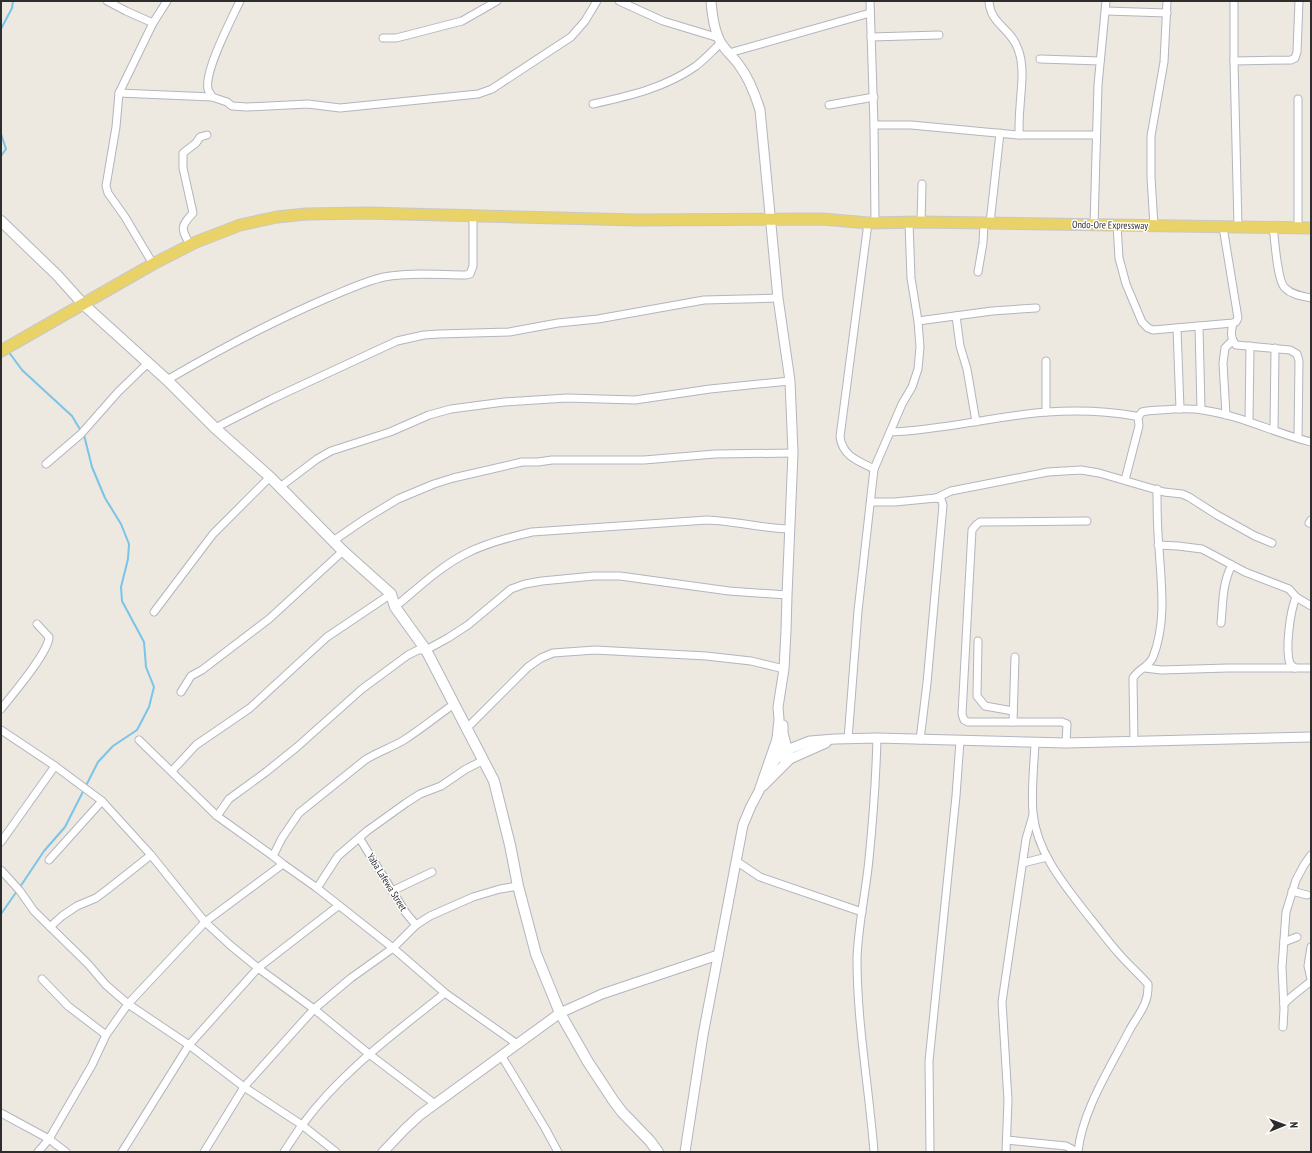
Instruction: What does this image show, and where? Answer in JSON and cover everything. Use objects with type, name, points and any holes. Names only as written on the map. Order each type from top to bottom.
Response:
[{"type":"main road","name":"Ondo-Ore Expressway","points":[[5,348],[153,264],[190,245],[240,225],[277,217],[335,214],[637,220],[823,219],[871,223],[922,222],[1311,228]]},
{"type":"main road","points":[[1,221],[57,275],[83,304],[167,380],[215,428],[280,487],[343,551],[391,594],[395,607],[426,650],[494,781],[510,845],[518,886],[536,954],[560,1013],[588,1062],[613,1100],[658,1152]]},
{"type":"street","points":[[153,264],[125,217],[108,193],[106,178],[109,169],[116,127],[119,93],[153,23],[166,1]]},
{"type":"street","points":[[212,97],[208,89],[208,80],[217,51],[240,1]]},
{"type":"street","points":[[383,38],[402,37],[462,21],[497,1]]},
{"type":"street","points":[[119,93],[212,97],[227,102],[232,106],[247,107],[308,104],[340,108],[478,94],[492,89],[571,37],[586,21],[597,1]]},
{"type":"street","points":[[618,1],[663,21],[720,40]]},
{"type":"street","points":[[711,1],[713,17],[720,40],[740,66],[752,87],[760,110],[778,298],[790,381],[793,453],[784,669],[778,707],[783,719],[780,736],[759,791]]},
{"type":"street","points":[[870,1],[874,97],[871,223],[840,437],[842,446],[850,456],[874,469]]},
{"type":"street","points":[[989,1],[989,8],[993,17],[1013,38],[1019,50],[1022,82],[1019,135]]},
{"type":"street","points":[[1094,225],[1095,135],[1106,1]]},
{"type":"street","points":[[1154,226],[1151,177],[1151,136],[1164,62],[1167,1]]},
{"type":"street","points":[[1234,1],[1238,227]]},
{"type":"street","points":[[1234,61],[1291,60],[1295,58],[1297,52],[1298,1]]},
{"type":"street","points":[[111,2],[126,11],[153,23]]},
{"type":"street","points":[[1106,11],[1167,13]]},
{"type":"street","points":[[729,53],[870,14]]},
{"type":"street","points":[[871,37],[939,35]]},
{"type":"street","points":[[593,104],[658,87],[677,78],[696,66],[720,40]]},
{"type":"street","points":[[1040,59],[1100,61]]},
{"type":"street","points":[[829,105],[874,97]]},
{"type":"street","points":[[1298,99],[1298,227]]},
{"type":"street","points":[[874,125],[911,125],[1019,135],[1095,135]]},
{"type":"street","points":[[978,272],[987,223],[1000,133]]},
{"type":"street","points":[[190,245],[183,230],[184,222],[193,213],[183,168],[183,153],[196,143],[200,137],[207,135]]},
{"type":"street","points":[[922,184],[922,222]]},
{"type":"street","points":[[167,380],[204,358],[315,304],[373,280],[399,276],[470,274],[473,266],[473,216]]},
{"type":"street","points":[[848,739],[858,611],[874,469],[902,404],[912,387],[918,369],[920,347],[918,321],[911,278],[909,223]]},
{"type":"street","points":[[1117,225],[1119,258],[1126,284],[1142,322],[1148,328],[1153,330],[1236,322],[1238,318],[1223,227]]},
{"type":"street","points":[[1273,227],[1279,277],[1284,288],[1296,295],[1311,298]]},
{"type":"street","points":[[215,428],[335,369],[389,344],[409,338],[439,334],[509,332],[558,323],[598,319],[704,300],[778,298]]},
{"type":"street","points":[[918,321],[992,311],[1036,308]]},
{"type":"street","points":[[956,316],[960,346],[967,369],[976,422]]},
{"type":"street","points":[[1233,323],[1231,334],[1232,341],[1236,345],[1290,350],[1296,354],[1299,361],[1298,438]]},
{"type":"street","points":[[1199,326],[1201,410]]},
{"type":"street","points":[[1177,328],[1180,409]]},
{"type":"street","points":[[1226,415],[1223,363],[1225,348],[1232,341]]},
{"type":"street","points":[[1249,421],[1250,346]]},
{"type":"street","points":[[1274,430],[1275,348]]},
{"type":"street","points":[[1046,361],[1046,412]]},
{"type":"street","points":[[46,464],[81,434],[118,392],[148,363]]},
{"type":"street","points":[[280,487],[317,459],[332,451],[390,432],[429,415],[450,408],[481,404],[567,398],[635,400],[710,389],[790,381]]},
{"type":"street","points":[[1124,480],[1139,426],[1138,417],[1142,412],[1180,409],[1201,410],[1249,421],[1311,442]]},
{"type":"street","points":[[890,432],[1046,412],[1114,413],[1138,417]]},
{"type":"street","points":[[333,541],[364,519],[398,499],[453,478],[522,462],[552,460],[644,460],[715,454],[793,453]]},
{"type":"street","points":[[871,502],[895,502],[936,498],[951,491],[1048,472],[1081,470],[1099,473],[1164,492],[1182,494],[1217,515],[1272,544]]},
{"type":"street","points":[[154,612],[213,534],[270,478]]},
{"type":"street","points":[[1134,742],[1133,678],[1135,674],[1145,668],[1153,658],[1157,644],[1163,606],[1158,545],[1156,489]]},
{"type":"street","points":[[920,740],[927,683],[943,505],[941,499],[936,498]]},
{"type":"street","points":[[395,607],[444,568],[466,554],[488,544],[532,532],[707,520],[767,528],[789,529]]},
{"type":"street","points":[[1066,743],[1067,724],[1062,722],[968,722],[964,720],[962,714],[972,530],[980,522],[1087,521]]},
{"type":"street","points":[[1158,545],[1202,549],[1245,572],[1289,589],[1296,597],[1311,606]]},
{"type":"street","points":[[181,692],[191,676],[202,670],[269,619],[343,551]]},
{"type":"street","points":[[1221,623],[1224,590],[1228,572],[1232,566]]},
{"type":"street","points":[[217,816],[229,799],[297,747],[362,689],[408,655],[418,650],[426,650],[468,625],[512,589],[525,584],[542,581],[594,576],[620,576],[729,591],[787,595]]},
{"type":"street","points":[[172,771],[196,745],[250,708],[327,637],[391,594]]},
{"type":"street","points":[[1295,668],[1290,664],[1288,651],[1291,616],[1296,597]]},
{"type":"street","points":[[1,709],[40,659],[49,642],[49,637],[37,624]]},
{"type":"street","points":[[978,641],[977,696],[985,706],[1013,710]]},
{"type":"street","points":[[467,728],[528,667],[541,658],[553,653],[595,650],[692,655],[751,661],[784,669]]},
{"type":"street","points":[[1013,722],[1015,657]]},
{"type":"street","points":[[1145,668],[1161,670],[1311,668]]},
{"type":"street","points":[[273,856],[282,838],[308,804],[365,760],[404,740],[454,704]]},
{"type":"street","points":[[1,730],[55,766],[102,801],[151,855],[205,922],[230,945],[435,1104]]},
{"type":"street","points":[[780,736],[792,740],[810,742],[835,739],[877,738],[1035,743],[1311,737]]},
{"type":"street","points":[[780,736],[786,756]]},
{"type":"street","points":[[874,1152],[858,990],[858,958],[869,860],[877,738]]},
{"type":"street","points":[[685,1152],[703,1035],[743,825],[750,806],[759,791],[786,756],[835,739]]},
{"type":"street","points":[[139,740],[217,816],[317,888],[393,948],[445,993],[517,1044]]},
{"type":"street","points":[[930,1152],[929,1061],[956,796],[960,741]]},
{"type":"street","points":[[764,776],[771,765],[810,742]]},
{"type":"street","points":[[1007,1140],[1066,1146],[1077,1152],[1085,1117],[1131,1028],[1144,1008],[1148,994],[1148,984],[1106,938],[1064,884],[1047,857],[1039,839],[1033,814],[1035,743]]},
{"type":"street","points":[[317,888],[338,856],[367,832],[420,794],[441,786],[466,769],[484,760]]},
{"type":"street","points":[[1,842],[55,766]]},
{"type":"street","points":[[49,860],[102,801]]},
{"type":"street","points":[[1006,1152],[1008,1100],[1002,1022],[1002,1002],[1026,839],[1033,814]]},
{"type":"street","name":"Yaba Lafewa Street","points":[[360,839],[406,913],[416,925]]},
{"type":"street","points":[[50,927],[62,916],[77,906],[96,898],[151,855]]},
{"type":"street","points":[[1283,1027],[1284,1004],[1282,967],[1286,912],[1292,891],[1299,875],[1311,855]]},
{"type":"street","points":[[1023,863],[1047,857]]},
{"type":"street","points":[[736,861],[760,877],[862,912]]},
{"type":"street","points":[[38,1152],[49,1139],[92,1065],[106,1035],[128,1004],[205,922],[283,864]]},
{"type":"street","points":[[1,870],[18,888],[34,911],[88,964],[106,985],[128,1004],[189,1045],[244,1087],[302,1124],[336,1152]]},
{"type":"street","points":[[392,891],[432,872]]},
{"type":"street","points":[[204,1152],[244,1087],[314,1009],[351,978],[393,948],[416,925],[430,916],[473,897],[500,889],[518,886]]},
{"type":"street","points":[[1292,891],[1307,895]]},
{"type":"street","points":[[122,1152],[189,1045],[258,968],[338,906]]},
{"type":"street","points":[[1284,942],[1297,937]]},
{"type":"street","points":[[1284,1004],[1292,995],[1300,991],[1311,980],[1308,966],[1311,947]]},
{"type":"street","points":[[383,1152],[405,1129],[435,1104],[560,1013],[602,994],[718,954]]},
{"type":"street","points":[[42,979],[46,985],[68,1006],[106,1035]]},
{"type":"street","points":[[284,1152],[302,1124],[330,1092],[369,1054],[445,993]]},
{"type":"street","points":[[501,1055],[558,1152]]},
{"type":"street","points":[[1,1113],[49,1139],[66,1152]]},
{"type":"waterway","points":[[1,29],[12,8],[13,1]]},
{"type":"waterway","points":[[1,134],[6,149],[1,156]]},
{"type":"waterway","points":[[8,351],[22,370],[72,416],[81,431]]},
{"type":"waterway","points":[[20,887],[44,851],[65,827],[98,762],[113,746],[137,730],[149,707],[154,687],[146,667],[144,642],[122,601],[121,587],[128,559],[129,544],[121,524],[105,498],[92,467],[84,435]]},
{"type":"waterway","points":[[1,914],[17,891]]}]
